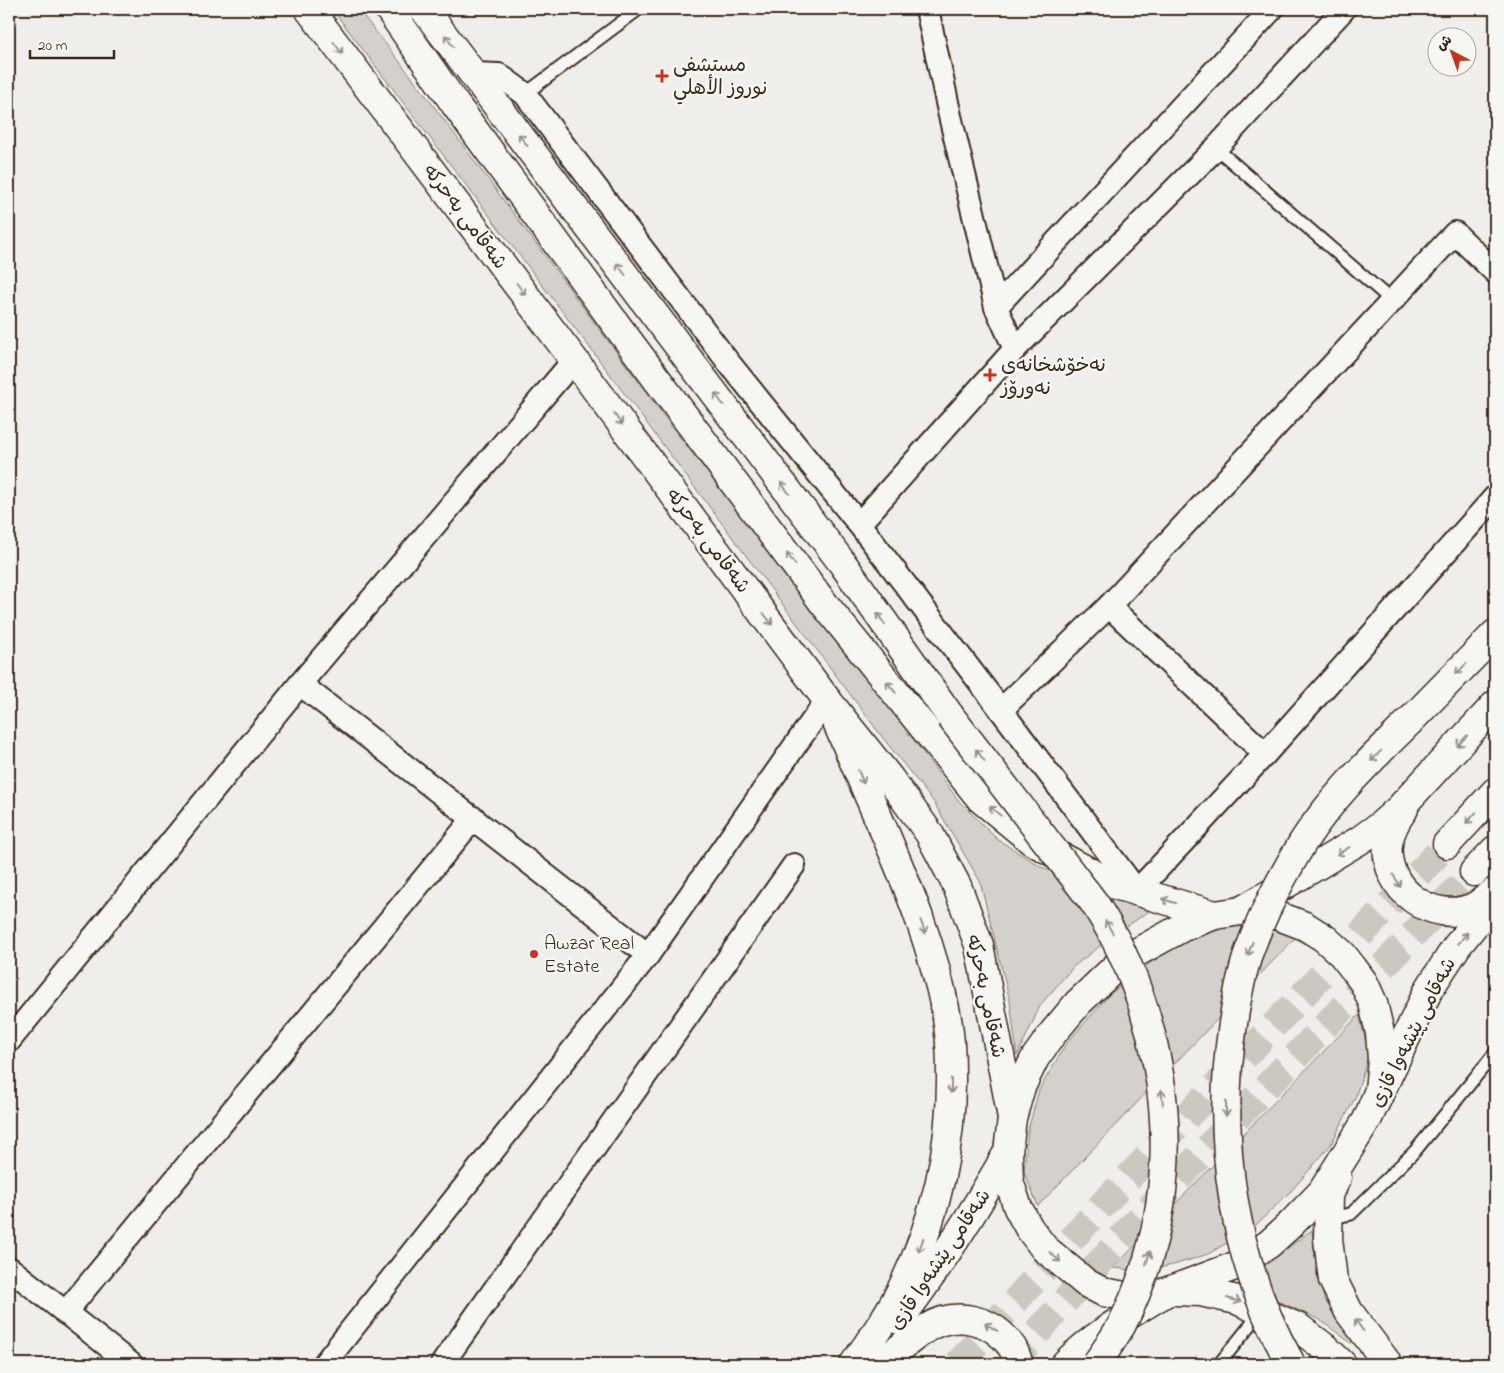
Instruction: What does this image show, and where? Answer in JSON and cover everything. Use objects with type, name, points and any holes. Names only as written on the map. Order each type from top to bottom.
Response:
[{"type":"main road","name":"شەقامی بەحرکە","points":[[309,9],[574,360],[827,700],[890,779],[929,833],[957,886],[979,945],[1012,1118]]},
{"type":"main road","points":[[389,9],[472,128],[810,585],[982,800],[1032,841],[1112,884],[1137,892],[1228,913]]},
{"type":"main road","points":[[424,9],[843,564],[950,716],[1095,904],[1119,948],[1139,994],[1156,1058],[1163,1104],[1165,1168],[1158,1222],[1143,1275],[1121,1325],[1096,1364]]},
{"type":"main road","points":[[1291,1364],[1274,1331],[1256,1286],[1240,1233],[1234,1205],[1228,1150],[1226,1094],[1231,1038],[1235,1010],[1250,948],[1272,896],[1287,868],[1323,814],[1343,789],[1495,634]]},
{"type":"main road","points":[[827,700],[894,854],[925,931],[946,1014],[951,1054],[951,1097],[948,1139],[940,1186],[930,1218],[919,1252],[904,1285],[886,1318],[854,1364]]},
{"type":"main road","name":"شەقامی پێشەوا قازی","points":[[1495,705],[1399,809],[1360,840],[1228,913],[1183,927],[1123,960],[1078,1003],[1053,1032],[1036,1058],[1021,1087],[1012,1118],[1008,1152],[1009,1182],[1018,1208],[1029,1228],[1044,1248],[1086,1283],[1103,1292],[1141,1299],[1235,1266],[1269,1244],[1322,1192],[1367,1120],[1429,989],[1457,946],[1495,899]]},
{"type":"main road","points":[[1417,790],[1393,826],[1388,845],[1392,873],[1403,890],[1426,907],[1445,912],[1455,912],[1474,906],[1495,891]]},
{"type":"main road","points":[[1447,844],[1495,792]]},
{"type":"main road","points":[[1474,872],[1495,850]]},
{"type":"main road","name":"شەقامی پێشەوا قازی","points":[[1228,913],[1276,915],[1305,926],[1324,938],[1342,954],[1364,984],[1373,1003],[1380,1033],[1382,1059],[1378,1090],[1367,1120]]},
{"type":"main road","name":"شەقامی پێشەوا قازی","points":[[866,1364],[926,1285],[970,1218],[1008,1152]]},
{"type":"main road","points":[[1346,1154],[1329,1195],[1328,1239],[1333,1280],[1349,1312],[1388,1364]]},
{"type":"main road","points":[[1168,1291],[1201,1292],[1237,1300],[1299,1328],[1342,1364]]},
{"type":"main road","name":"شەقامی پێشەوا قازی","points":[[1065,1364],[1076,1353],[1118,1321],[1168,1291]]},
{"type":"main road","points":[[882,1364],[928,1327],[946,1320],[965,1318],[984,1322],[1000,1333],[1013,1348],[1020,1364]]},
{"type":"street","points":[[927,9],[950,116],[996,307],[1015,349]]},
{"type":"street","points":[[996,307],[1272,9]]},
{"type":"street","points":[[859,524],[1015,349],[1216,148],[1344,9]]},
{"type":"street","points":[[473,74],[499,75],[525,94],[729,363],[859,524],[1137,892],[1265,754],[1495,497]]},
{"type":"street","points":[[1001,710],[1109,606],[1455,233],[1495,272]]},
{"type":"street","points":[[9,1041],[300,684],[574,360]]},
{"type":"street","points":[[1109,606],[1265,754]]},
{"type":"street","points":[[300,684],[648,955]]},
{"type":"street","points":[[324,1364],[648,955],[827,700]]},
{"type":"street","points":[[65,1313],[474,818]]},
{"type":"street","points":[[442,1364],[794,865]]},
{"type":"street","points":[[9,1268],[131,1364]]},
{"type":"lane","points":[[525,94],[639,9]]},
{"type":"lane","points":[[1216,148],[1392,301]]},
{"type":"lane","points":[[1329,1218],[1350,1214],[1415,1151],[1495,1052]]},
{"type":"lane","points":[[1219,1364],[1262,1311]]},
{"type":"shaded area","points":[[332,9],[358,9],[418,85],[672,427],[868,678],[958,800],[997,839],[1041,867],[1106,893],[1155,907],[1074,966],[1041,1004],[1017,1056],[1010,1001],[980,881],[933,801],[883,738],[600,361]]},
{"type":"shaded area","points":[[1247,919],[1298,935],[1038,1206],[1024,1172],[1028,1130],[1039,1090],[1066,1044],[1109,995],[1151,962],[1183,943],[1221,926]]},
{"type":"shaded area","points":[[1359,1015],[1369,1054],[1355,1098],[1330,1146],[1292,1190],[1254,1227],[1208,1254],[1177,1264],[1145,1271],[1113,1268]]},
{"type":"shaded area","points":[[1312,1230],[1315,1258],[1324,1299],[1354,1340],[1351,1343],[1320,1320],[1276,1300],[1233,1289]]},
{"type":"tunnel","points":[[958,1364],[1106,1201],[1447,844]]},
{"type":"tunnel","points":[[1009,1364],[1133,1225],[1474,872]]},
{"type":"place","name":"مستشفى نوروز الأهلي","points":[[662,76]]},
{"type":"place","name":"نەخۆشخانەی نەورۆز","points":[[990,375]]},
{"type":"place","name":"Awzar Real Estate","points":[[534,954]]}]
